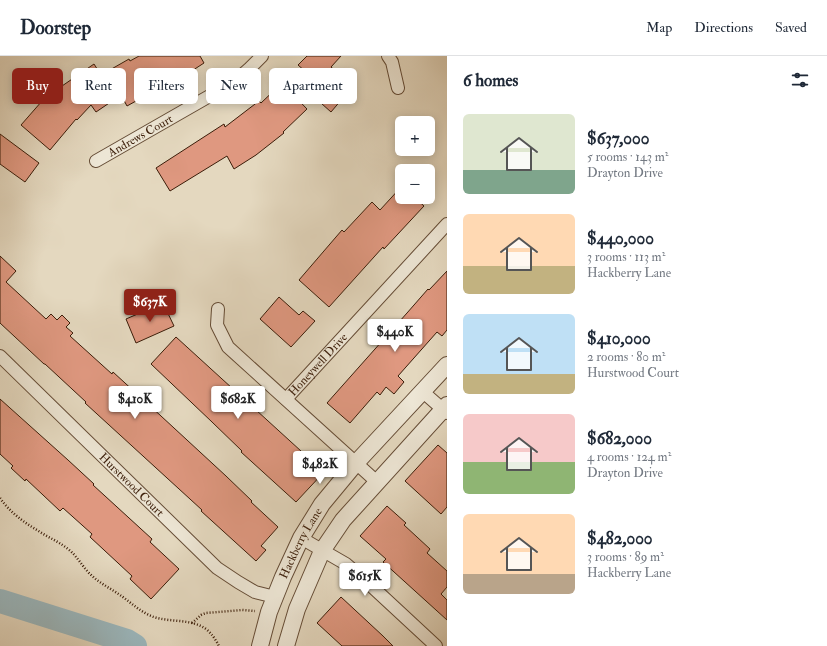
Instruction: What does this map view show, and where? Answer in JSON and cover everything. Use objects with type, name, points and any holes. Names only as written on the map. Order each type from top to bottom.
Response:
[{"type":"street","name":"Andrews Court","points":[[96,161],[234,82],[262,56]]},
{"type":"street","points":[[388,56],[392,62],[398,88]]},
{"type":"street","name":"Honeywell Drive","points":[[286,399],[447,224]]},
{"type":"street","points":[[218,309],[216,326],[228,347],[377,482]]},
{"type":"street","name":"Hurstwood Court","points":[[0,356],[217,568],[255,592],[275,597]]},
{"type":"street","name":"Hackberry Lane","points":[[260,646],[269,612],[275,597],[301,538],[322,504],[356,463],[447,365]]},
{"type":"street","points":[[422,391],[446,409]]},
{"type":"street","name":"Hackberry Lane","points":[[286,646],[297,609],[322,550],[343,520],[446,409]]},
{"type":"street","points":[[301,538],[346,564],[436,646]]},
{"type":"path","points":[[0,498],[11,511],[36,530],[67,548],[74,554],[90,574],[141,611],[160,619],[200,626],[207,630],[219,646]]},
{"type":"path","points":[[191,624],[201,615],[206,613],[242,610],[259,611]]},
{"type":"building","points":[[139,56],[200,56],[204,63],[196,68],[134,68],[134,102],[127,106],[126,68],[113,68],[129,59],[130,61]]},
{"type":"building","points":[[307,56],[341,56],[331,67],[332,68],[301,68],[298,65]]},
{"type":"building","points":[[94,64],[97,68],[88,68]]},
{"type":"building","points":[[71,80],[71,104],[108,104],[96,112],[91,105],[77,120],[76,119],[50,150],[21,125],[39,104],[63,104],[63,85]]},
{"type":"building","points":[[269,95],[269,104],[302,104],[307,109],[283,132],[284,133],[256,155],[234,169],[227,156],[170,191],[156,168],[224,124],[225,127],[255,104],[261,103]]},
{"type":"building","points":[[322,104],[338,104],[331,112]]},
{"type":"building","points":[[0,134],[39,163],[25,182],[0,164]]},
{"type":"building","points":[[395,194],[395,204],[422,204],[424,206],[384,249],[383,247],[329,307],[299,280],[342,230],[344,232],[372,202],[380,210]]},
{"type":"building","points":[[0,256],[16,271],[6,282],[46,319],[51,314],[57,320],[62,315],[70,323],[66,327],[73,333],[70,336],[112,374],[113,372],[161,416],[226,476],[278,527],[261,546],[266,550],[256,561],[0,323]]},
{"type":"building","points":[[447,271],[447,330],[442,336],[437,332],[398,376],[404,382],[394,394],[386,387],[380,395],[377,392],[350,423],[327,403],[428,289],[429,290]]},
{"type":"building","points":[[279,297],[299,315],[303,311],[315,321],[291,347],[260,319]]},
{"type":"building","points":[[163,303],[174,326],[136,343],[126,319]]},
{"type":"building","points":[[176,337],[324,472],[296,502],[241,452],[242,451],[151,364]]},
{"type":"building","points":[[0,399],[68,460],[152,539],[150,542],[179,569],[151,599],[130,579],[132,576],[90,537],[92,534],[63,508],[60,511],[26,479],[25,481],[11,468],[13,466],[0,454]]},
{"type":"building","points":[[438,445],[447,453],[447,507],[441,514],[405,481]]},
{"type":"building","points":[[387,506],[406,523],[404,525],[430,549],[427,553],[447,571],[447,587],[441,594],[447,600],[447,620],[383,562],[386,559],[360,536]]},
{"type":"building","points":[[341,597],[393,646],[342,646],[317,623]]},
{"type":"waterway","points":[[0,601],[127,641],[135,646]]}]
